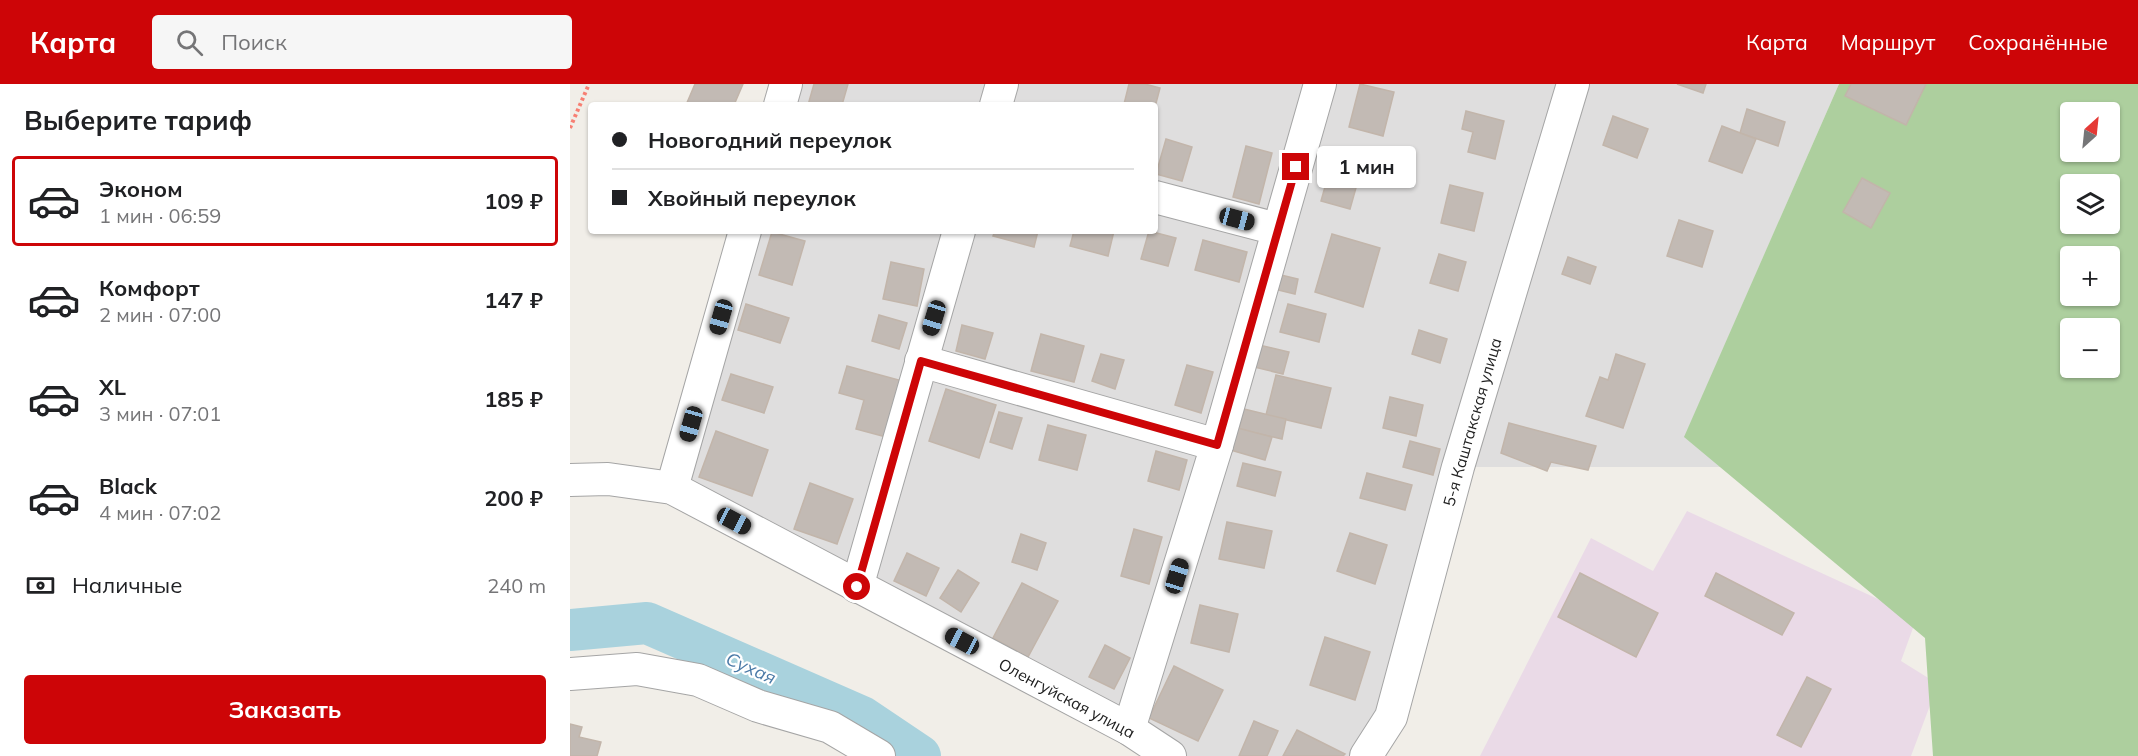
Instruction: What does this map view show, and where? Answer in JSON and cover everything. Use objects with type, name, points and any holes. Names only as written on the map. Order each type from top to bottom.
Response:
[{"type":"street","points":[[781,102],[786,84]]},
{"type":"street","points":[[997,102],[1002,84]]},
{"type":"street","points":[[1130,729],[1217,445],[1320,84]]},
{"type":"street","name":"5-я Каштакская улица","points":[[1366,756],[1391,717],[1458,467],[1574,84]]},
{"type":"street","points":[[1158,198],[1277,229]]},
{"type":"street","points":[[672,488],[744,234]]},
{"type":"street","points":[[857,587],[958,234]]},
{"type":"street","points":[[921,361],[1217,445]]},
{"type":"street","name":"Оленгуйская улица","points":[[570,480],[608,478],[672,488],[1130,729],[1170,756]]},
{"type":"street","points":[[570,674],[637,669],[698,680],[758,706],[830,727],[879,756]]},
{"type":"path","points":[[570,128],[589,84]]},
{"type":"shaded area","points":[[786,84],[1839,84],[1685,436],[1721,467],[1458,467],[1366,756],[1170,756],[672,488],[744,234],[1158,234],[1158,102],[781,102]]},
{"type":"shaded area","points":[[1687,511],[1917,617],[1901,661],[1938,684],[1911,756],[1480,756],[1591,538],[1653,571]]},
{"type":"green space","points":[[1839,84],[2138,84],[2138,756],[1933,756],[1925,638],[1684,437]]},
{"type":"building","points":[[695,84],[743,84],[735,102],[687,102]]},
{"type":"building","points":[[814,84],[848,84],[843,102],[809,102]]},
{"type":"building","points":[[1129,84],[1145,84],[1160,88],[1156,102],[1124,102]]},
{"type":"building","points":[[1360,84],[1394,92],[1383,136],[1349,127]]},
{"type":"building","points":[[1677,84],[1706,84],[1703,93]]},
{"type":"building","points":[[1851,84],[1926,84],[1906,125],[1845,96]]},
{"type":"building","points":[[1747,109],[1785,122],[1778,146],[1740,133]]},
{"type":"building","points":[[1466,111],[1504,121],[1495,159],[1468,152],[1473,132],[1462,129]]},
{"type":"building","points":[[1613,116],[1648,129],[1637,158],[1603,145]]},
{"type":"building","points":[[1722,126],[1756,139],[1742,173],[1709,161]]},
{"type":"building","points":[[1166,139],[1192,147],[1182,181],[1158,175]]},
{"type":"building","points":[[1246,146],[1272,153],[1259,204],[1233,197]]},
{"type":"building","points":[[1332,162],[1361,170],[1350,209],[1321,201]]},
{"type":"building","points":[[1862,178],[1890,193],[1871,228],[1843,212]]},
{"type":"building","points":[[1450,185],[1483,193],[1474,231],[1441,223]]},
{"type":"building","points":[[1679,220],[1713,231],[1702,267],[1667,256]]},
{"type":"building","points":[[1158,233],[1176,238],[1168,266],[1141,259],[1148,234]]},
{"type":"building","points":[[771,234],[805,241],[792,285],[759,275]]},
{"type":"building","points":[[994,234],[1037,234],[1034,247],[993,236]]},
{"type":"building","points":[[1073,234],[1113,234],[1108,256],[1070,246]]},
{"type":"building","points":[[1332,234],[1380,248],[1363,307],[1315,292]]},
{"type":"building","points":[[1203,240],[1247,252],[1239,282],[1195,270]]},
{"type":"building","points":[[1439,254],[1466,262],[1458,291],[1430,283]]},
{"type":"building","points":[[1568,257],[1596,267],[1590,284],[1562,274]]},
{"type":"building","points":[[891,262],[924,269],[917,306],[883,299]]},
{"type":"building","points":[[1281,275],[1298,279],[1295,294],[1278,290]]},
{"type":"building","points":[[746,304],[789,318],[780,343],[738,330]]},
{"type":"building","points":[[1288,304],[1326,314],[1319,342],[1280,332]]},
{"type":"building","points":[[879,315],[907,323],[899,349],[872,341]]},
{"type":"building","points":[[962,325],[993,333],[985,359],[956,351]]},
{"type":"building","points":[[1419,330],[1447,339],[1440,363],[1412,354]]},
{"type":"building","points":[[1041,334],[1084,346],[1074,382],[1031,371]]},
{"type":"building","points":[[1259,345],[1289,352],[1283,374],[1254,367]]},
{"type":"building","points":[[1101,354],[1124,360],[1115,389],[1092,381]]},
{"type":"building","points":[[1616,354],[1645,364],[1623,428],[1586,416],[1600,377],[1608,380]]},
{"type":"building","points":[[1187,365],[1213,372],[1201,413],[1175,405]]},
{"type":"building","points":[[847,366],[906,382],[890,438],[856,429],[864,400],[839,393]]},
{"type":"building","points":[[731,374],[773,387],[764,413],[722,400]]},
{"type":"building","points":[[1276,375],[1331,388],[1321,428],[1266,415]]},
{"type":"building","points":[[946,389],[996,405],[979,458],[929,441]]},
{"type":"building","points":[[1390,397],[1423,405],[1416,436],[1383,428]]},
{"type":"building","points":[[1244,409],[1286,419],[1282,439],[1239,429]]},
{"type":"building","points":[[999,412],[1022,418],[1012,449],[990,442]]},
{"type":"building","points":[[1509,423],[1596,446],[1588,470],[1551,462],[1547,471],[1501,453]]},
{"type":"building","points":[[1048,425],[1086,435],[1077,470],[1039,460]]},
{"type":"building","points":[[1234,427],[1272,437],[1265,460],[1227,449]]},
{"type":"building","points":[[716,431],[768,450],[752,496],[699,477]]},
{"type":"building","points":[[1410,441],[1440,449],[1433,475],[1403,467]]},
{"type":"building","points":[[1156,451],[1187,460],[1179,490],[1148,481]]},
{"type":"building","points":[[1243,463],[1281,472],[1275,496],[1237,486]]},
{"type":"building","points":[[1367,473],[1412,485],[1405,510],[1360,498]]},
{"type":"building","points":[[810,483],[853,499],[837,544],[794,529]]},
{"type":"building","points":[[1227,522],[1272,531],[1264,568],[1219,559]]},
{"type":"building","points":[[1134,529],[1162,537],[1149,584],[1121,576]]},
{"type":"building","points":[[1350,533],[1387,545],[1375,584],[1337,571]]},
{"type":"building","points":[[1021,534],[1046,543],[1037,570],[1012,562]]},
{"type":"building","points":[[907,553],[939,568],[926,596],[894,581]]},
{"type":"building","points":[[958,570],[979,583],[961,612],[940,598]]},
{"type":"building","points":[[1580,573],[1658,613],[1636,657],[1558,617]]},
{"type":"building","points":[[1716,573],[1794,613],[1782,635],[1705,596]]},
{"type":"building","points":[[1022,583],[1058,601],[1028,657],[993,638]]},
{"type":"building","points":[[1200,605],[1238,614],[1229,652],[1191,643]]},
{"type":"building","points":[[1325,637],[1370,652],[1355,700],[1310,685]]},
{"type":"building","points":[[1105,645],[1130,658],[1114,689],[1089,677]]},
{"type":"building","points":[[1174,666],[1223,690],[1198,741],[1149,718]]},
{"type":"building","points":[[1807,677],[1831,689],[1801,747],[1777,735]]},
{"type":"building","points":[[1254,721],[1278,731],[1267,756],[1239,756]]},
{"type":"building","points":[[570,724],[582,727],[579,737],[601,742],[597,756],[570,756]]},
{"type":"building","points":[[1297,730],[1345,754],[1343,756],[1283,756]]},
{"type":"waterway","name":"Сухая","points":[[570,630],[647,623],[862,717],[920,756]]},
{"type":"route","points":[[857,587],[921,361],[1217,445],[1296,167]]}]
